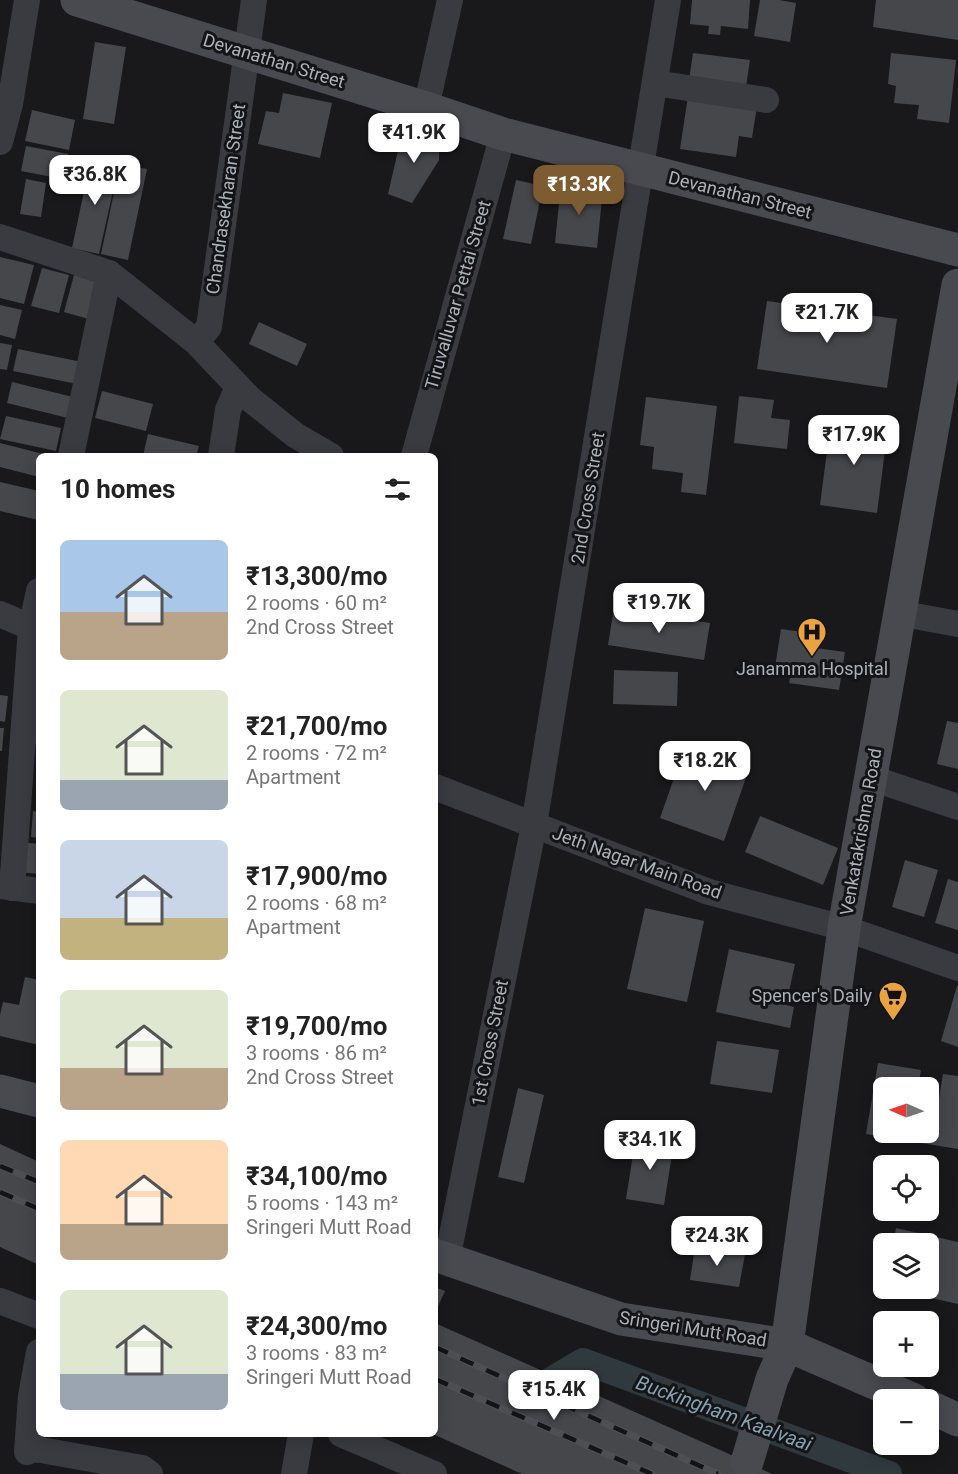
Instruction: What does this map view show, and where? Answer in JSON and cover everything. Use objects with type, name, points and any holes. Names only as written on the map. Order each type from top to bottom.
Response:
[{"type":"main road","name":"Devanathan Street","points":[[76,0],[503,134],[958,250]]},
{"type":"main road","name":"Venkatakrishna Road","points":[[747,1462],[772,1379],[787,1345],[844,928],[898,613],[958,285]]},
{"type":"main road","points":[[0,1091],[36,1100]]},
{"type":"main road","name":"Sringeri Mutt Road","points":[[441,1258],[621,1319],[787,1345],[889,1389]]},
{"type":"main road","points":[[939,1411],[958,1420]]},
{"type":"street","points":[[0,142],[10,104],[27,0]]},
{"type":"street","name":"Chandrasekharan Street","points":[[196,342],[209,327],[254,0]]},
{"type":"street","points":[[426,108],[450,0]]},
{"type":"street","name":"2nd Cross Street","points":[[534,825],[668,0]]},
{"type":"street","points":[[655,83],[766,100]]},
{"type":"street","name":"Tiruvalluvar Pettai Street","points":[[415,453],[503,134]]},
{"type":"street","points":[[0,237],[109,273],[196,342],[250,399],[295,435],[325,453]]},
{"type":"street","points":[[72,453],[109,273]]},
{"type":"street","points":[[221,453],[228,410],[238,387]]},
{"type":"street","points":[[898,613],[958,624]]},
{"type":"street","points":[[0,614],[35,629],[6,887],[36,891]]},
{"type":"street","points":[[871,778],[958,807]]},
{"type":"street","name":"Jeth Nagar Main Road","points":[[438,788],[710,892],[844,928],[958,968]]},
{"type":"street","name":"1st Cross Street","points":[[441,1258],[534,825]]},
{"type":"street","points":[[0,1301],[36,1315]]},
{"type":"street","points":[[26,1463],[31,1396],[36,1368]]},
{"type":"street","points":[[294,1474],[300,1437]]},
{"type":"street","points":[[348,1437],[424,1472]]},
{"type":"street","points":[[26,1463],[35,1449],[142,1468],[150,1474]]},
{"type":"building","points":[[692,0],[750,0],[748,29],[721,26],[720,35],[708,34],[709,26],[690,24]]},
{"type":"building","points":[[760,0],[796,3],[790,42],[754,36]]},
{"type":"building","points":[[876,0],[958,0],[958,40],[873,27]]},
{"type":"building","points":[[95,42],[126,47],[114,124],[83,119]]},
{"type":"building","points":[[693,53],[750,60],[746,87],[689,80]]},
{"type":"building","points":[[891,53],[956,60],[949,123],[917,119],[919,105],[894,103],[896,86],[888,84]]},
{"type":"building","points":[[283,93],[332,103],[320,158],[258,144],[266,111],[279,113]]},
{"type":"building","points":[[688,96],[757,106],[752,138],[739,136],[736,157],[680,149]]},
{"type":"building","points":[[32,110],[75,120],[69,150],[25,141]]},
{"type":"building","points":[[403,129],[439,138],[439,160],[412,203],[388,194]]},
{"type":"building","points":[[26,146],[68,154],[63,179],[21,171]]},
{"type":"building","points":[[91,158],[119,164],[99,254],[72,248]]},
{"type":"building","points":[[120,164],[147,169],[128,260],[101,254]]},
{"type":"building","points":[[26,179],[46,183],[41,217],[20,214]]},
{"type":"building","points":[[516,180],[543,186],[531,244],[503,239]]},
{"type":"building","points":[[561,184],[603,189],[597,248],[555,243]]},
{"type":"building","points":[[0,257],[34,265],[24,304],[0,298]]},
{"type":"building","points":[[42,268],[69,275],[59,313],[31,306]]},
{"type":"building","points":[[74,275],[102,284],[92,320],[64,312]]},
{"type":"building","points":[[767,301],[897,319],[887,388],[757,369]]},
{"type":"building","points":[[0,305],[22,310],[15,339],[0,335]]},
{"type":"building","points":[[259,322],[307,344],[297,366],[249,344]]},
{"type":"building","points":[[0,343],[12,345],[7,370],[0,369]]},
{"type":"building","points":[[18,349],[82,362],[77,384],[13,371]]},
{"type":"building","points":[[12,382],[73,397],[68,418],[7,403]]},
{"type":"building","points":[[102,391],[153,404],[146,431],[95,418]]},
{"type":"building","points":[[739,396],[774,400],[771,418],[790,420],[787,449],[734,443]]},
{"type":"building","points":[[646,397],[717,406],[706,495],[681,492],[683,473],[652,469],[654,447],[640,445]]},
{"type":"building","points":[[6,416],[61,428],[56,451],[0,439]]},
{"type":"building","points":[[831,420],[888,427],[877,513],[820,505]]},
{"type":"building","points":[[148,434],[199,446],[197,453],[144,453]]},
{"type":"building","points":[[0,443],[39,453],[36,453],[36,476],[0,467]]},
{"type":"building","points":[[0,482],[36,490],[36,520],[0,511]]},
{"type":"building","points":[[614,608],[710,623],[704,660],[608,645]]},
{"type":"building","points":[[781,629],[818,634],[816,648],[845,652],[839,690],[789,683],[792,670],[775,667]]},
{"type":"building","points":[[614,670],[678,672],[677,706],[613,704]]},
{"type":"building","points":[[0,695],[8,696],[5,722],[0,721]]},
{"type":"building","points":[[947,721],[958,723],[958,769],[937,764]]},
{"type":"building","points":[[0,728],[4,728],[2,751],[0,751]]},
{"type":"building","points":[[686,744],[750,766],[724,841],[660,818]]},
{"type":"building","points":[[33,811],[36,812],[36,838],[31,837]]},
{"type":"building","points":[[760,816],[838,848],[823,885],[745,852]]},
{"type":"building","points":[[22,842],[36,844],[36,874],[18,872]]},
{"type":"building","points":[[905,860],[938,870],[924,917],[892,907]]},
{"type":"building","points":[[948,879],[958,882],[958,930],[935,923]]},
{"type":"building","points":[[645,908],[704,921],[687,1002],[627,989]]},
{"type":"building","points":[[729,949],[795,964],[786,1005],[794,1007],[790,1028],[716,1012]]},
{"type":"building","points":[[25,977],[36,979],[36,1044],[0,1036],[0,1015],[3,1002],[19,1005]]},
{"type":"building","points":[[958,986],[958,1047],[941,1041]]},
{"type":"building","points":[[717,1041],[779,1050],[772,1093],[710,1084]]},
{"type":"building","points":[[878,1063],[921,1070],[920,1077],[876,1077]]},
{"type":"building","points":[[943,1074],[958,1076],[958,1149],[921,1143],[939,1143],[939,1098]]},
{"type":"building","points":[[518,1088],[544,1095],[524,1183],[498,1177]]},
{"type":"building","points":[[873,1093],[873,1135],[866,1134]]},
{"type":"building","points":[[636,1136],[674,1142],[664,1205],[626,1199]]},
{"type":"building","points":[[0,1144],[36,1161],[36,1264],[0,1247]]},
{"type":"building","points":[[896,1228],[918,1233],[895,1233]]},
{"type":"building","points":[[939,1238],[958,1242],[958,1304],[936,1299],[939,1299]]},
{"type":"building","points":[[695,1247],[745,1254],[739,1287],[690,1280]]},
{"type":"building","points":[[438,1288],[445,1291],[438,1306]]},
{"type":"building","points":[[438,1324],[772,1474],[522,1474],[438,1436]]},
{"type":"waterway","name":"Buckingham Kaalvaai","points":[[527,1394],[583,1361],[889,1474]]},
{"type":"railway","points":[[0,1166],[36,1181]]},
{"type":"railway","points":[[0,1192],[36,1208]]},
{"type":"railway","points":[[438,1348],[718,1474]]},
{"type":"railway","points":[[438,1380],[652,1474]]},
{"type":"place","name":"Janamma Hospital","points":[[812,658]]},
{"type":"place","name":"Spencer's Daily","points":[[893,1022]]}]
